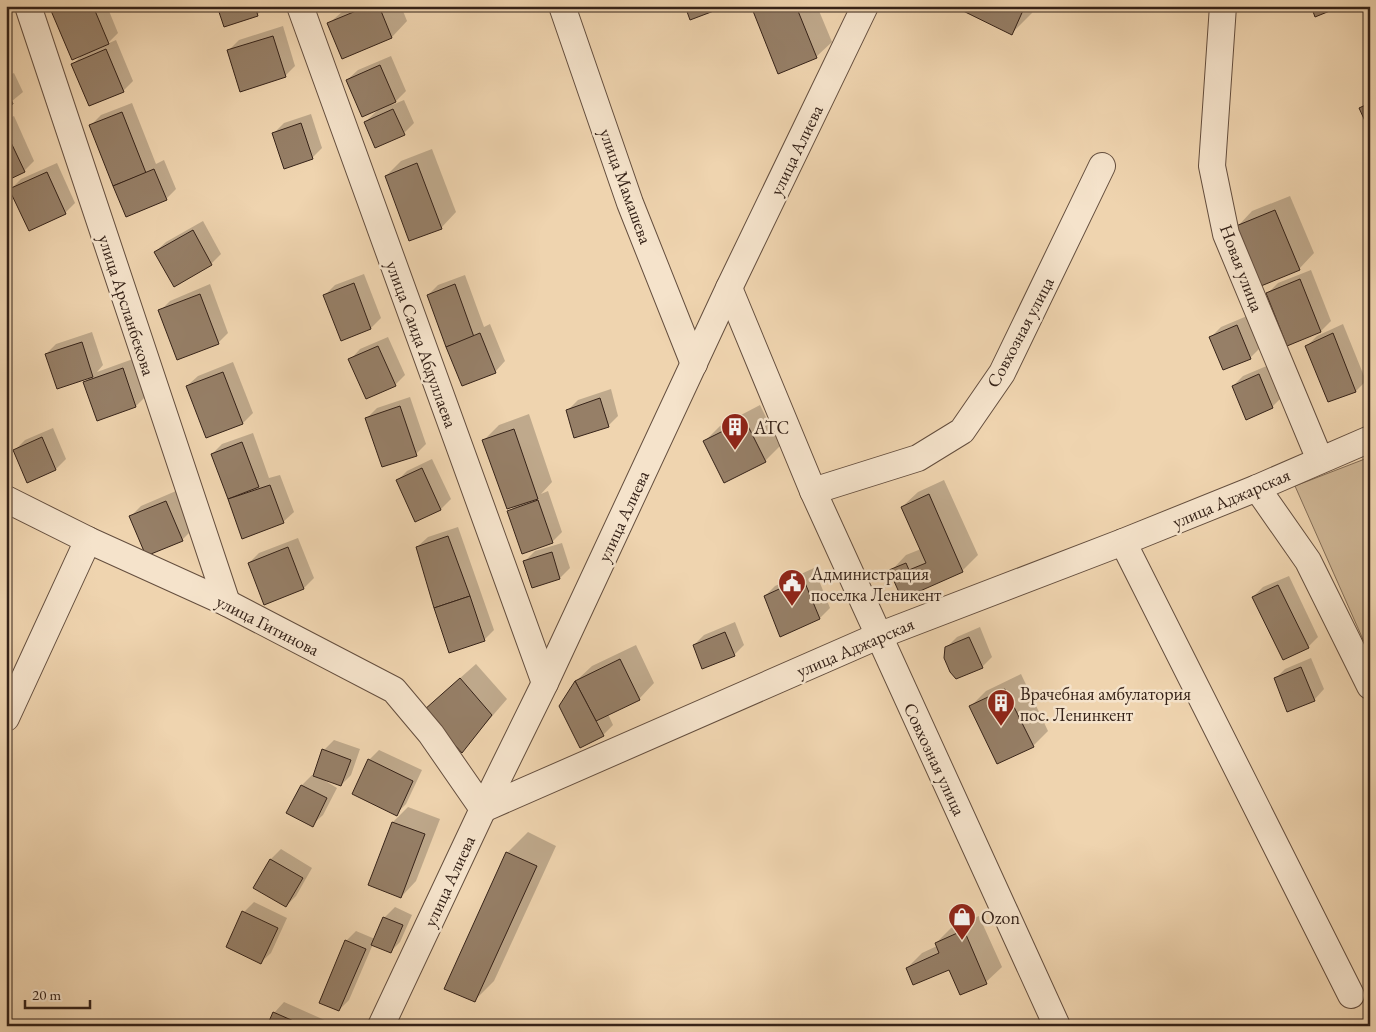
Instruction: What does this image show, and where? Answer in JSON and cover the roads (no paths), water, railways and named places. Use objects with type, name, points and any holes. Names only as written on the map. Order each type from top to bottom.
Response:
[{"type":"street","name":"улица Арсланбекова","points":[[28,6],[227,603]]},
{"type":"street","name":"улица Саида Абдуллаева","points":[[300,6],[545,682]]},
{"type":"street","name":"улица Мамашева","points":[[562,6],[630,203],[694,364]]},
{"type":"street","name":"Новая улица","points":[[1223,6],[1212,166],[1226,234],[1320,460]]},
{"type":"street","name":"улица Алиева","points":[[381,1026],[694,364],[856,12]]},
{"type":"street","name":"Совхозная улица","points":[[813,491],[918,458],[962,431],[1002,373],[1102,166]]},
{"type":"street","name":"Совхозная улица","points":[[729,288],[813,491],[1057,1026]]},
{"type":"street","name":"улица Аджарская","points":[[482,809],[878,636],[1123,542],[1257,488],[1370,439]]},
{"type":"street","points":[[1257,488],[1308,561],[1370,686]]},
{"type":"street","name":"улица Гитинова","points":[[6,499],[88,540],[227,603],[394,690],[430,734],[482,809]]},
{"type":"street","points":[[6,718],[88,540]]},
{"type":"street","points":[[1123,542],[1350,995]]},
{"type":"place","name":"АТС","points":[[735,451]]},
{"type":"place","name":"Администрация поселка Леникент","points":[[792,607]]},
{"type":"place","name":"Врачебная амбулатория пос. Ленинкент","points":[[1001,727]]},
{"type":"place","name":"Ozon","points":[[962,941]]}]
